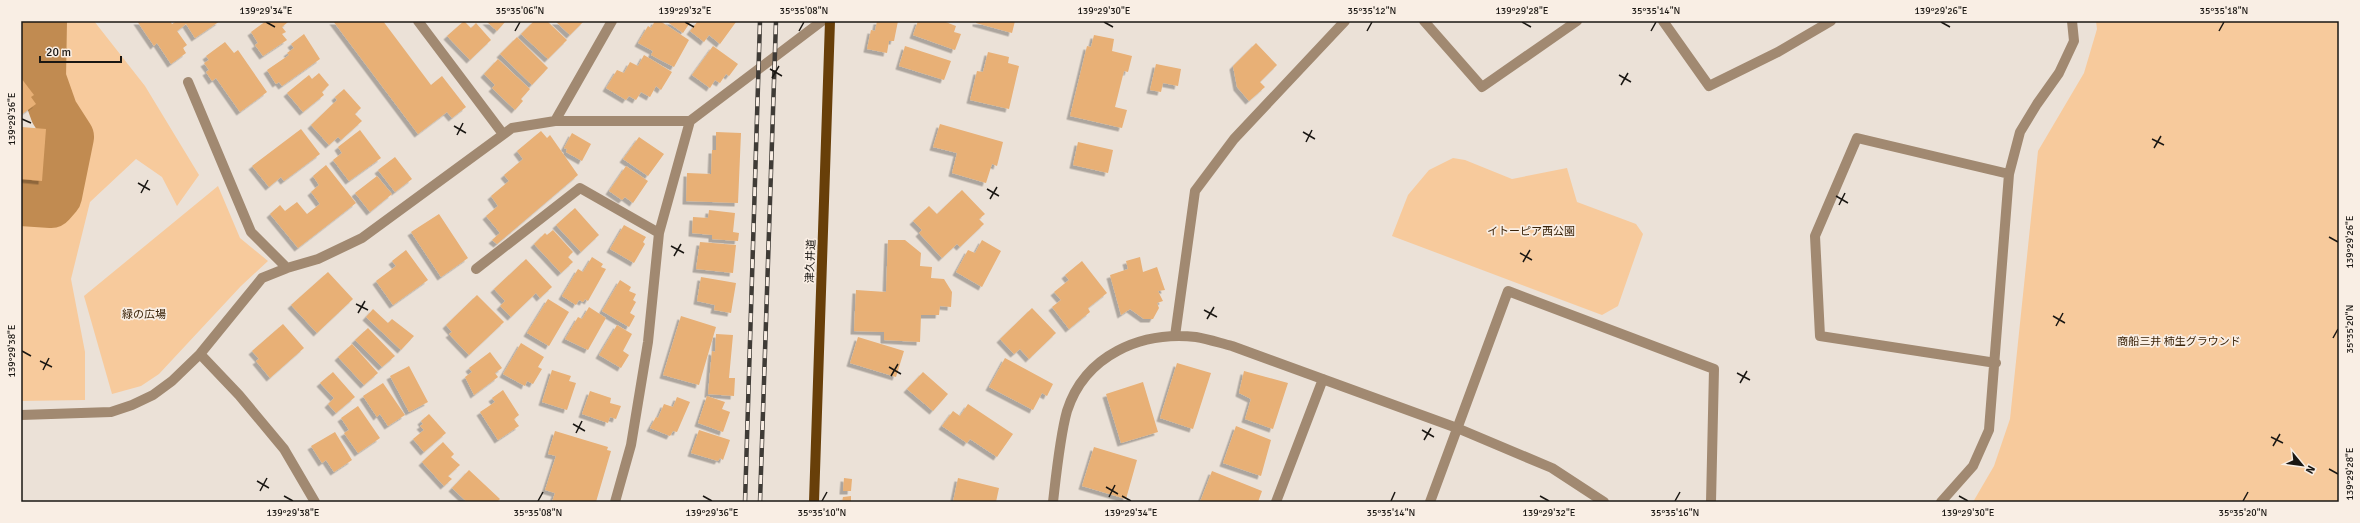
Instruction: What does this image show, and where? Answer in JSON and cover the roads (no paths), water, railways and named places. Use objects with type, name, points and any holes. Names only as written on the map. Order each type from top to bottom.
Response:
[{"type":"main road","name":"津久井道","points":[[814,502],[830,21]]},
{"type":"street","points":[[418,21],[503,134]]},
{"type":"street","points":[[555,121],[612,21]]},
{"type":"street","points":[[21,415],[90,414],[111,412],[132,405],[153,395],[172,381],[200,354],[262,278],[287,268],[318,259],[362,238],[512,128],[555,121],[690,121],[822,21]]},
{"type":"street","points":[[1175,336],[1196,191],[1234,139],[1345,21]]},
{"type":"street","points":[[1424,21],[1482,87],[1576,21]]},
{"type":"street","points":[[1663,21],[1709,86],[1778,52],[1832,21]]},
{"type":"street","points":[[1941,502],[1973,466],[1989,430],[1996,363],[2009,174],[2020,132],[2037,104],[2059,73],[2074,41],[2072,21]]},
{"type":"street","points":[[188,82],[251,232],[287,268]]},
{"type":"street","points":[[614,502],[631,444],[648,342],[659,233],[690,121]]},
{"type":"street","points":[[1996,363],[1820,336],[1815,236],[1857,138],[2009,174]]},
{"type":"street","points":[[476,269],[580,188],[659,233]]},
{"type":"street","points":[[1430,502],[1508,291],[1714,369],[1711,502]]},
{"type":"street","points":[[1053,502],[1067,412],[1078,388],[1107,356],[1125,346],[1147,339],[1175,336],[1198,337],[1232,346],[1457,428],[1552,468],[1597,500]]},
{"type":"street","points":[[200,354],[239,395],[284,449],[315,502]]},
{"type":"street","points":[[1276,502],[1323,379]]},
{"type":"waterway","points":[[21,202],[51,204],[58,196],[70,137],[54,112],[42,78],[42,21]]},
{"type":"railway","points":[[745,502],[760,21]]},
{"type":"railway","points":[[760,502],[776,21]]},
{"type":"park label","name":"イトーピア西公園","points":[[1531,231]]},
{"type":"park label","name":"緑の広場","points":[[144,314]]},
{"type":"park label","name":"商船三井 柿生グラウンド","points":[[2179,341]]}]
